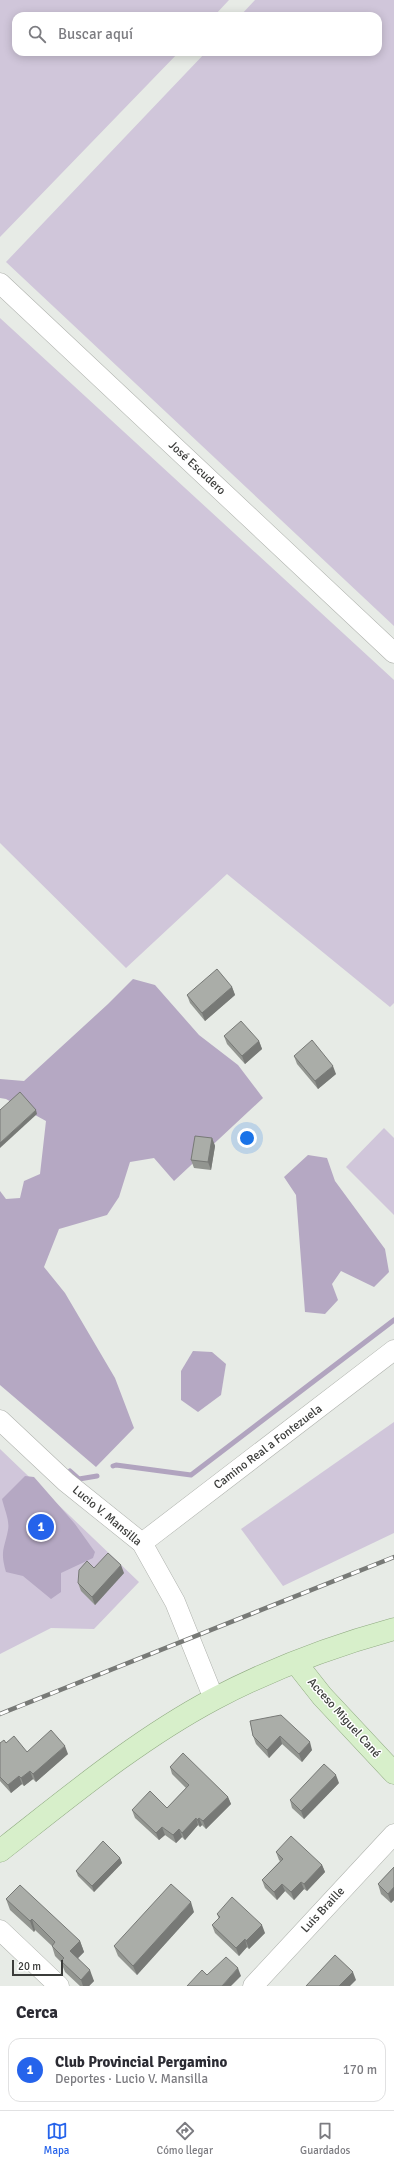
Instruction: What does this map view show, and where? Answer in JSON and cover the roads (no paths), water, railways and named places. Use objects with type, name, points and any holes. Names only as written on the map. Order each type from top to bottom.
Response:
[{"type":"main road","points":[[0,1851],[153,1736],[214,1699],[254,1680],[343,1644],[394,1629]]},
{"type":"main road","name":"Acceso Miguel Cané","points":[[296,1663],[322,1696],[394,1773]]},
{"type":"street","name":"José Escudero","points":[[0,283],[394,653]]},
{"type":"street","name":"Camino Real a Fontezuela","points":[[142,1543],[394,1350]]},
{"type":"street","name":"Lucio V. Mansilla","points":[[0,1420],[66,1482],[142,1543],[175,1602],[214,1699]]},
{"type":"street","name":"Luis Braille","points":[[253,1986],[394,1834]]},
{"type":"street","points":[[0,1930],[59,1986]]},
{"type":"waterway","points":[[113,1466],[116,1465],[191,1475],[394,1320]]},
{"type":"waterway","points":[[70,1471],[79,1479],[97,1476]]},
{"type":"railway","points":[[0,1714],[394,1557]]},
{"type":"place","name":"Club Provincial Pergamino","points":[[41,1527]]}]
